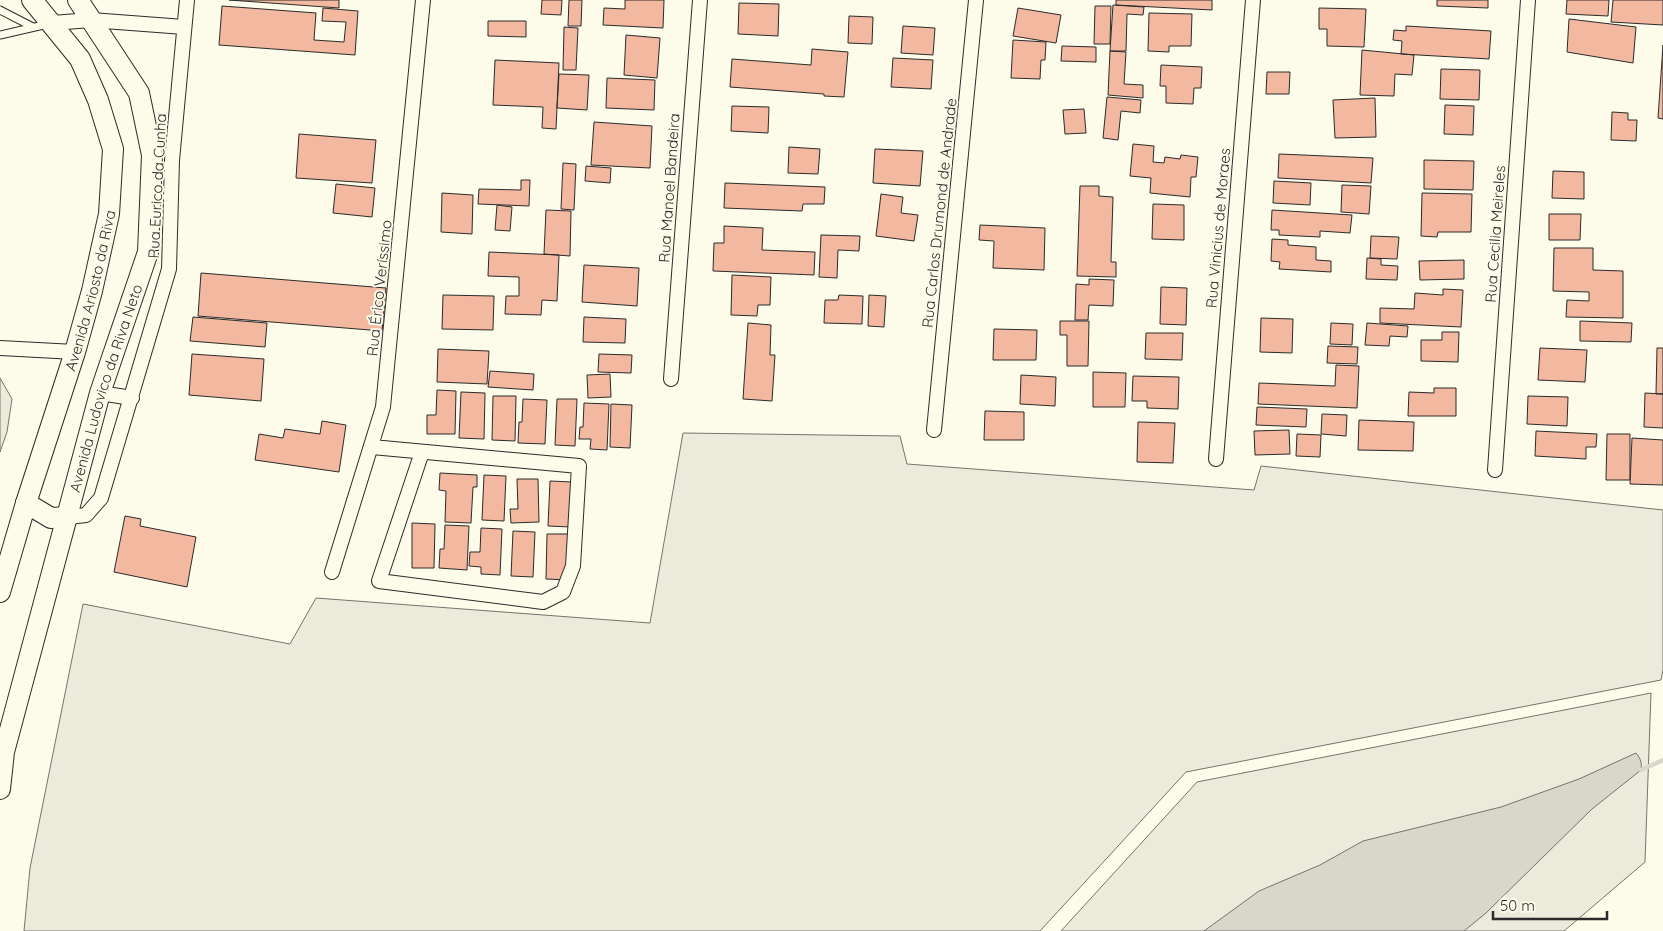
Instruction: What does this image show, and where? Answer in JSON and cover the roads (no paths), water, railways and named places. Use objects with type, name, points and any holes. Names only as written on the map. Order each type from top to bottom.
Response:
[{"type":"street","name":"Avenida Ariosto da Riva","points":[[0,592],[3,570],[75,352],[92,291],[109,214],[113,150],[98,100],[80,59],[43,25],[32,0]]},
{"type":"street","name":"Avenida Ludovico da Riva Neto","points":[[0,789],[4,752],[100,393],[148,252],[152,155],[139,93],[78,0]]},
{"type":"street","name":"Rua Eurico da Cunha","points":[[68,517],[86,515],[101,498],[169,269],[172,160],[187,0]]},
{"type":"street","name":"Rua Érico Veríssimo","points":[[332,572],[372,448],[383,407],[423,0]]},
{"type":"street","name":"Rua Manoel Bandeira","points":[[671,379],[700,0]]},
{"type":"street","name":"Rua Carlos Drumond de Andrade","points":[[934,430],[976,0]]},
{"type":"street","name":"Rua Vinicius de Moraes","points":[[1216,458],[1253,0]]},
{"type":"street","name":"Rua Cecilia Meireles","points":[[1495,470],[1528,0]]},
{"type":"street","points":[[43,25],[91,20],[184,27]]},
{"type":"street","points":[[152,155],[172,160]]},
{"type":"street","points":[[0,348],[75,352]]},
{"type":"street","points":[[100,393],[132,398]]},
{"type":"street","points":[[372,448],[422,452],[578,466],[572,566],[563,592],[543,602],[380,581],[422,452]]},
{"type":"street","points":[[26,504],[51,518],[68,517]]},
{"type":"lane","points":[[0,10],[43,25]]},
{"type":"lane","points":[[0,34],[43,25]]},
{"type":"waterway","points":[[1641,770],[1663,760]]}]
